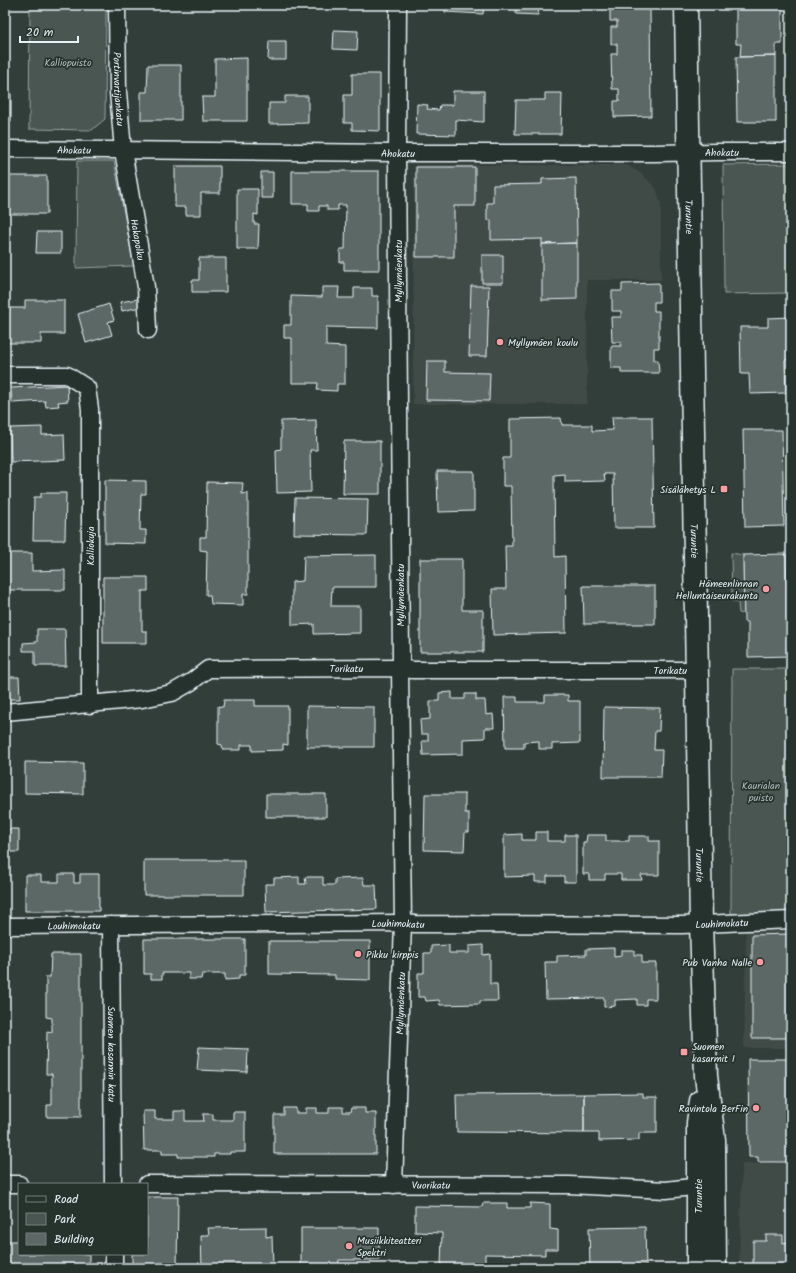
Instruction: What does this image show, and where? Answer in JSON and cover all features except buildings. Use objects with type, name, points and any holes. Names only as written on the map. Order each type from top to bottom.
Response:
[{"type":"main road","name":"Turuntie","points":[[686,5],[701,923],[706,1076],[714,1140],[706,1185],[698,1268]]},
{"type":"main road","name":"Turuntie","points":[[706,1185],[715,1268]]},
{"type":"street","name":"Portinvartijankatu","points":[[117,5],[118,92],[123,150]]},
{"type":"street","name":"Myllymäenkatu","points":[[394,1185],[403,923],[397,153],[398,5]]},
{"type":"street","name":"Ahokatu","points":[[5,149],[397,153],[791,152]]},
{"type":"street","name":"Hakapolku","points":[[123,150],[146,287],[148,330]]},
{"type":"street","name":"Kalliokuja","points":[[5,375],[67,375],[88,388],[90,409],[90,705]]},
{"type":"street","name":"Torikatu","points":[[5,712],[90,705],[142,699],[172,693],[191,682],[208,669],[400,668],[412,670],[697,670]]},
{"type":"street","name":"Louhimokatu","points":[[5,926],[403,923],[674,925],[791,920]]},
{"type":"street","name":"Suomen kasarmin katu","points":[[111,925],[113,1183]]},
{"type":"street","points":[[5,1184],[18,1184]]},
{"type":"street","name":"Vuorikatu","points":[[148,1184],[569,1185],[666,1190],[706,1185]]},
{"type":"street","points":[[114,1255],[114,1268]]},
{"type":"shaded area","name":"Myllymäen koulu","points":[[414,165],[627,165],[642,174],[656,188],[661,204],[661,280],[587,280],[587,404],[413,404]]},
{"type":"shaded area","points":[[746,930],[791,931],[791,1048],[744,1048]]},
{"type":"shaded area","points":[[791,1163],[791,1268],[739,1268],[742,1164]]},
{"type":"green space","name":"Kalliopuisto","points":[[30,5],[106,5],[105,119],[92,130],[29,129]]},
{"type":"green space","points":[[77,161],[114,161],[134,266],[76,268]]},
{"type":"green space","points":[[791,164],[791,293],[724,294],[723,165]]},
{"type":"green space","points":[[731,553],[743,555],[744,614],[739,613],[738,603],[732,601]]},
{"type":"green space","name":"Kaurialan puisto","points":[[732,669],[791,669],[791,913],[731,914]]},
{"type":"place","name":"Myllymäen koulu","points":[[500,342]]},
{"type":"place","name":"Sisälähetys L","points":[[724,489]]},
{"type":"place","name":"Hämeenlinnan Helluntaiseurakunta","points":[[766,589]]},
{"type":"place","name":"Pikku kirppis","points":[[358,954]]},
{"type":"place","name":"Pub Vanha Nalle","points":[[760,962]]},
{"type":"place","name":"Suomen kasarmit I","points":[[684,1052]]},
{"type":"place","name":"Ravintola BerFin","points":[[756,1108]]},
{"type":"place","name":"Musiikkiteatteri Spektri","points":[[349,1246]]}]
